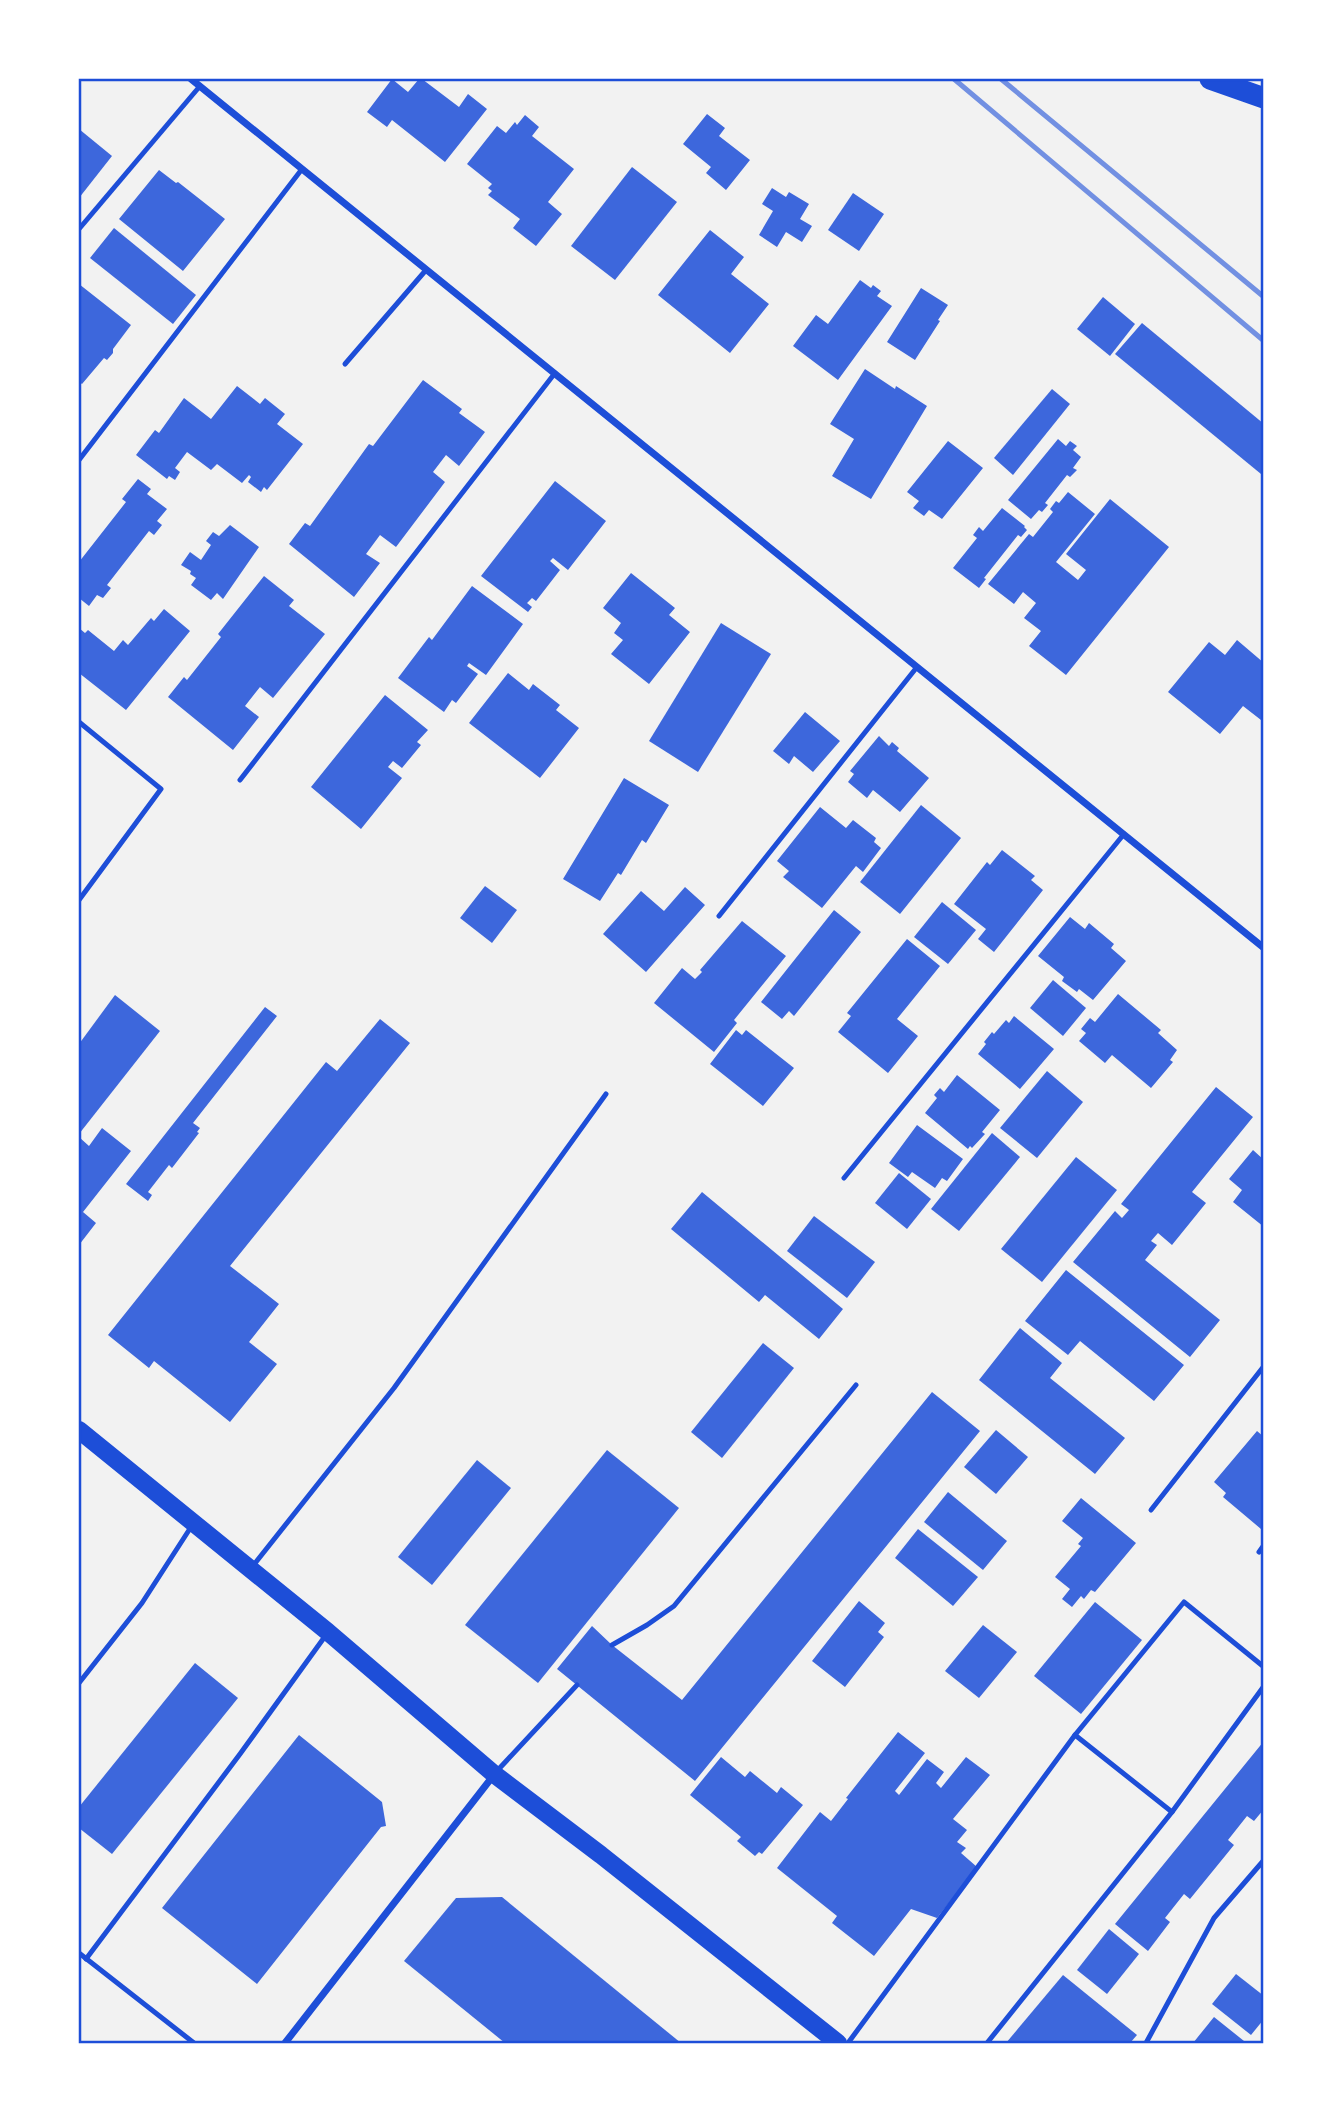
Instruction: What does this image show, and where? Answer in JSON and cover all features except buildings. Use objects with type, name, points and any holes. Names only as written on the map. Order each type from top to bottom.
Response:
[{"type":"highway","points":[[1210,79],[1264,98]]},
{"type":"main road","points":[[79,1430],[327,1632],[494,1774],[838,2043]]},
{"type":"street","points":[[191,79],[1264,948]]},
{"type":"street","points":[[285,2043],[494,1774]]},
{"type":"lane","points":[[79,229],[201,86]]},
{"type":"lane","points":[[79,460],[302,169]]},
{"type":"lane","points":[[345,365],[426,270]]},
{"type":"lane","points":[[240,780],[555,373]]},
{"type":"lane","points":[[719,916],[918,667]]},
{"type":"lane","points":[[79,722],[161,789],[79,900]]},
{"type":"lane","points":[[844,1178],[1124,834]]},
{"type":"lane","points":[[250,1570],[394,1388],[606,1094]]},
{"type":"lane","points":[[1151,1510],[1264,1366]]},
{"type":"lane","points":[[612,1645],[674,1606],[856,1385]]},
{"type":"lane","points":[[79,1684],[142,1603],[194,1523]]},
{"type":"lane","points":[[1259,1552],[1264,1545]]},
{"type":"lane","points":[[848,2043],[1075,1735],[1184,1602],[1264,1667]]},
{"type":"lane","points":[[86,1959],[240,1754],[327,1632]]},
{"type":"lane","points":[[494,1774],[577,1685]]},
{"type":"lane","points":[[987,2043],[1172,1812],[1264,1686]]},
{"type":"lane","points":[[1075,1735],[1172,1812]]},
{"type":"lane","points":[[1146,2043],[1214,1918],[1264,1860]]},
{"type":"lane","points":[[79,1953],[194,2043]]},
{"type":"railway","points":[[954,79],[1264,341]]},
{"type":"railway","points":[[1001,79],[1264,297]]}]
